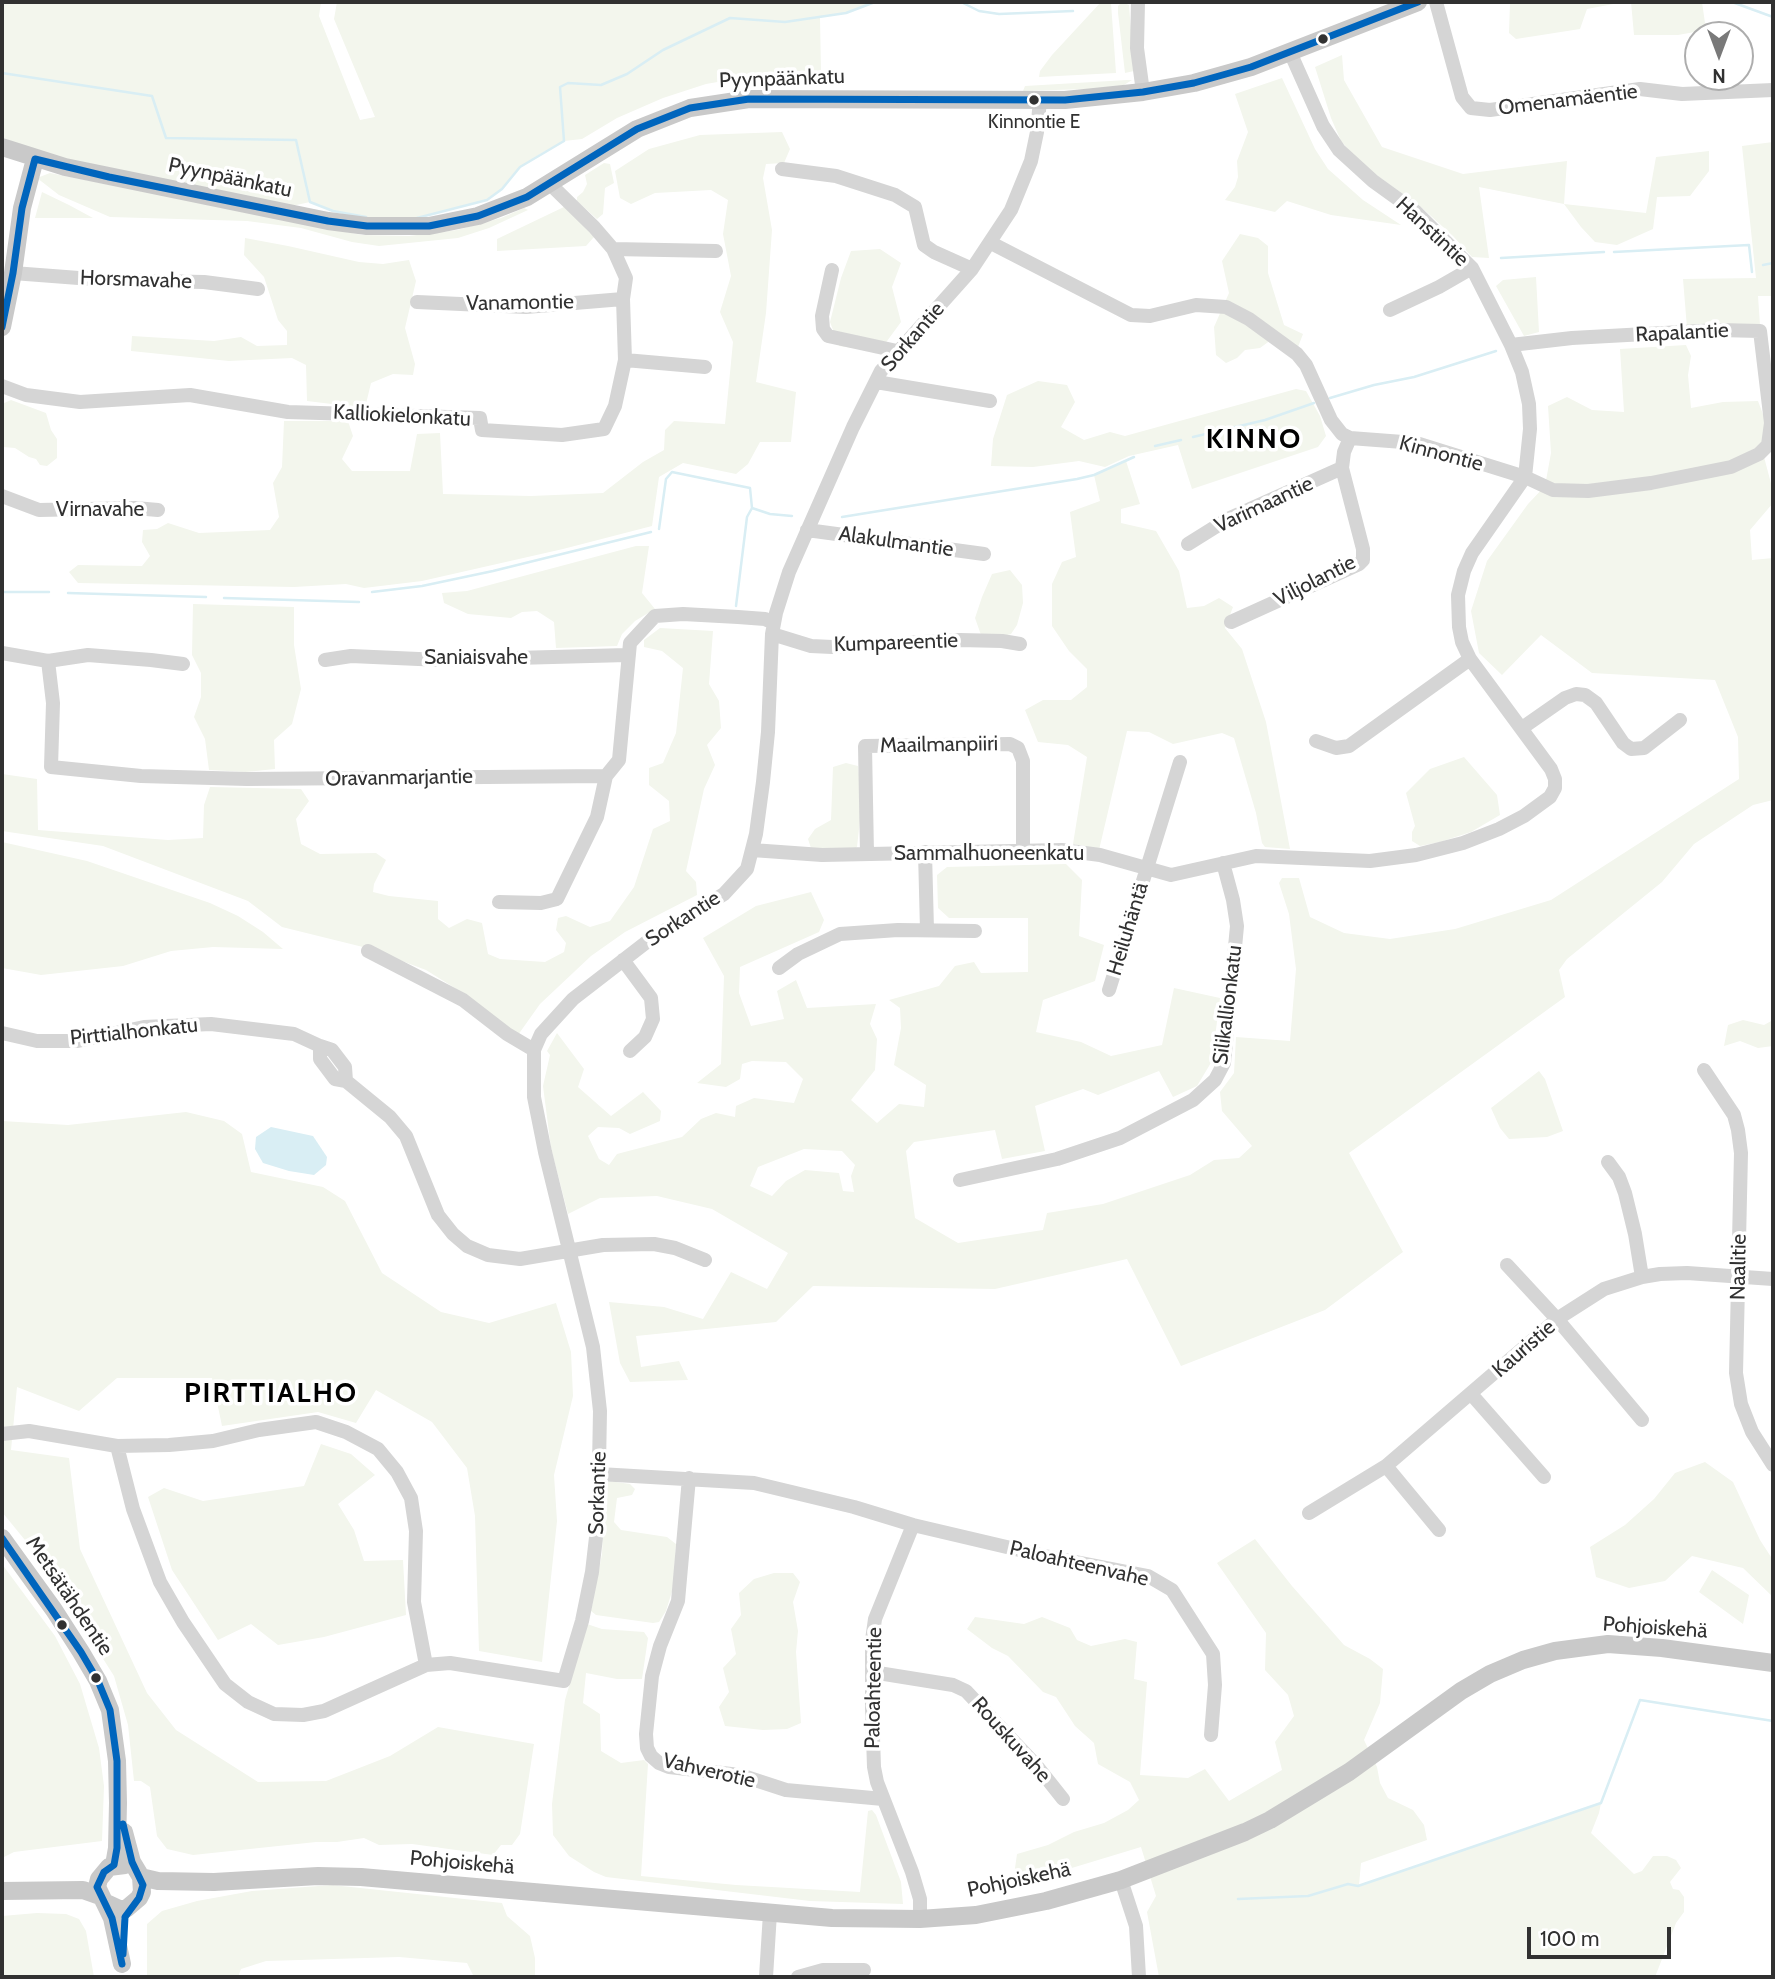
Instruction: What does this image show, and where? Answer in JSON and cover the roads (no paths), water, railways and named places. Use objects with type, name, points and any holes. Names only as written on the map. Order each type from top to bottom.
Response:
[{"type":"main road","name":"Pyynpäänkatu","points":[[2,147],[35,159],[109,177],[328,221],[400,228],[456,222],[503,208],[550,184],[637,129],[690,108],[717,102],[781,98],[1040,100],[1143,92],[1221,75],[1290,52],[1418,2]]},
{"type":"main road","points":[[2,327],[22,208],[35,159]]},
{"type":"main road","name":"Metsätähdentie","points":[[2,1538],[54,1610],[105,1696],[114,1736],[118,1803],[117,1848],[109,1869]]},
{"type":"main road","name":"Pohjoiskehä","points":[[138,1873],[158,1881],[214,1882],[318,1876],[361,1877],[832,1918],[920,1920],[976,1915],[1121,1880],[1217,1844],[1270,1820],[1349,1772],[1461,1691],[1490,1674],[1523,1660],[1555,1651],[1608,1644],[1662,1648],[1773,1663]]},
{"type":"main road","name":"Metsätähdentie","points":[[118,1803],[128,1849],[138,1873]]},
{"type":"main road","points":[[38,1890],[82,1880],[122,1864],[138,1873],[142,1892],[124,1925],[123,1971]]},
{"type":"main road","points":[[109,1869],[97,1887],[112,1918],[123,1971]]},
{"type":"main road","name":"Pohjoiskehä","points":[[134,1903],[159,1892],[214,1882]]},
{"type":"main road","points":[[2,1891],[83,1890],[119,1909],[126,1909],[134,1903]]},
{"type":"street","points":[[1138,2],[1137,48],[1143,92]]},
{"type":"street","name":"Omenamäentie","points":[[1436,2],[1462,97],[1471,108],[1490,110],[1640,89],[1682,94],[1773,90]]},
{"type":"street","name":"Hanstintie","points":[[1290,52],[1323,126],[1339,150],[1373,181],[1416,212],[1472,268],[1522,372],[1529,404],[1529,453],[1525,477]]},
{"type":"street","name":"Sorkantie","points":[[426,1665],[450,1663],[564,1681],[582,1621],[596,1545],[599,1474],[598,1378],[591,1335],[545,1152],[534,1097],[534,1049],[541,1034],[573,999],[648,941],[724,894],[747,869],[768,732],[773,629],[789,572],[853,427],[876,382],[897,351],[972,269],[1011,210],[1031,161],[1040,100]]},
{"type":"street","points":[[782,169],[836,176],[895,195],[915,207],[924,245],[972,269]]},
{"type":"street","name":"Kalliokielonkatu","points":[[2,386],[26,395],[80,402],[190,395],[288,412],[480,418],[482,430],[562,435],[604,429],[615,406],[625,360],[623,299],[626,278],[613,249],[550,184]]},
{"type":"street","points":[[991,243],[1131,314],[1150,316],[1182,307],[1216,305],[1249,318],[1276,341],[1297,354],[1306,365],[1336,429],[1350,438]]},
{"type":"street","points":[[613,249],[716,251]]},
{"type":"street","points":[[1390,310],[1472,268]]},
{"type":"street","points":[[832,270],[822,316],[822,330],[828,336],[897,351]]},
{"type":"street","name":"Horsmavahe","points":[[13,273],[105,280],[204,282],[258,289]]},
{"type":"street","name":"Vanamontie","points":[[417,302],[526,307],[623,299]]},
{"type":"street","name":"Rapalantie","points":[[1511,345],[1572,338],[1719,330],[1766,331],[1772,423]]},
{"type":"street","points":[[625,360],[705,367]]},
{"type":"street","points":[[876,382],[990,401]]},
{"type":"street","name":"Kinnontie","points":[[1350,438],[1416,443],[1525,477],[1553,490],[1574,492],[1651,483],[1731,467],[1759,454],[1768,445],[1772,423]]},
{"type":"street","name":"Viljolantie","points":[[1231,621],[1363,560],[1363,549],[1342,468],[1344,452],[1350,438]]},
{"type":"street","name":"Varimaantie","points":[[1188,544],[1228,519],[1342,468]]},
{"type":"street","name":"Sammalhuoneenkatu","points":[[752,850],[822,855],[1023,850],[1084,852],[1171,875],[1268,855],[1348,862],[1394,859],[1442,849],[1499,829],[1550,797],[1555,788],[1555,779],[1522,728],[1470,659],[1459,627],[1458,595],[1472,553],[1525,477]]},
{"type":"street","name":"Virnavahe","points":[[2,496],[39,510],[158,510]]},
{"type":"street","name":"Alakulmantie","points":[[807,530],[984,554]]},
{"type":"street","points":[[499,902],[541,903],[557,898],[597,817],[606,776],[618,760],[630,643],[655,616],[683,614],[765,619],[773,629]]},
{"type":"street","name":"Kumpareentie","points":[[773,629],[811,646],[960,640],[1020,644]]},
{"type":"street","points":[[2,653],[48,661],[88,656],[183,664]]},
{"type":"street","name":"Saniaisvahe","points":[[326,660],[351,656],[441,660],[627,656]]},
{"type":"street","points":[[1316,741],[1336,748],[1349,746],[1470,659]]},
{"type":"street","name":"Oravanmarjantie","points":[[48,661],[54,703],[51,767],[141,776],[247,779],[606,776]]},
{"type":"street","points":[[1522,728],[1564,698],[1576,694],[1585,695],[1596,704],[1623,743],[1632,749],[1644,748],[1680,720]]},
{"type":"street","name":"Maailmanpiiri","points":[[867,854],[864,746],[1010,744],[1018,748],[1023,761],[1023,850]]},
{"type":"street","name":"Heiluhäntä","points":[[1110,990],[1180,762]]},
{"type":"street","points":[[925,852],[927,930]]},
{"type":"street","name":"Silikallionkatu","points":[[960,1180],[1057,1159],[1120,1139],[1193,1100],[1215,1080],[1224,1063],[1237,926],[1223,863]]},
{"type":"street","points":[[779,968],[798,954],[840,934],[859,931],[975,931]]},
{"type":"street","points":[[369,951],[463,1000],[507,1034],[534,1049]]},
{"type":"street","points":[[623,960],[651,998],[653,1019],[645,1037],[630,1051]]},
{"type":"street","name":"Pirttialhonkatu","points":[[2,1033],[37,1041],[78,1041],[144,1027],[211,1024],[294,1034],[320,1046],[320,1059],[335,1079],[346,1081],[390,1116],[406,1136],[438,1215],[467,1246],[504,1259],[536,1257],[613,1244],[653,1244],[675,1248],[705,1259]]},
{"type":"street","name":"Naalitie","points":[[1704,1070],[1734,1115],[1738,1130],[1741,1153],[1736,1374],[1741,1404],[1752,1432],[1773,1465]]},
{"type":"street","points":[[1608,1162],[1619,1177],[1625,1193],[1642,1277]]},
{"type":"street","points":[[1507,1265],[1642,1420]]},
{"type":"street","name":"Kauristie","points":[[1309,1513],[1386,1466],[1557,1320],[1604,1290],[1642,1277],[1687,1272],[1773,1279]]},
{"type":"street","points":[[1472,1395],[1544,1477]]},
{"type":"street","points":[[2,1434],[29,1431],[117,1446],[169,1446],[213,1441],[259,1430],[316,1422],[346,1432],[378,1449],[397,1472],[411,1498],[416,1531],[414,1602],[426,1665],[324,1711],[303,1715],[274,1714],[248,1702],[225,1684],[183,1622],[160,1582],[133,1509],[117,1446]]},
{"type":"street","points":[[1386,1466],[1439,1530]]},
{"type":"street","points":[[599,1474],[754,1483],[854,1507],[913,1525]]},
{"type":"street","name":"Vahverotie","points":[[689,1478],[677,1608],[660,1646],[652,1676],[646,1734],[647,1748],[651,1756],[669,1767],[740,1775],[786,1790],[883,1799]]},
{"type":"street","name":"Paloahteentie","points":[[913,1525],[875,1619],[872,1671],[874,1767],[883,1799],[912,1872],[920,1899],[920,1920]]},
{"type":"street","name":"Paloahteenvahe","points":[[913,1525],[1045,1556],[1148,1576],[1172,1590],[1213,1654],[1215,1685],[1211,1735]]},
{"type":"street","name":"Rouskuvahe","points":[[872,1671],[953,1685],[966,1691],[1036,1765],[1063,1799]]},
{"type":"street","points":[[1121,1880],[1136,1926],[1139,1977]]},
{"type":"street","points":[[766,1977],[770,1913]]},
{"type":"street","points":[[798,1977],[822,1970],[864,1970]]},
{"type":"waterway","points":[[417,218],[487,200],[502,189],[520,167],[564,141],[560,87],[568,83],[601,85],[627,74],[663,50],[730,18],[785,22],[846,13],[875,2]]},
{"type":"waterway","points":[[961,2],[979,11],[999,14],[1073,11]]},
{"type":"waterway","points":[[1732,2],[1773,17]]},
{"type":"waterway","points":[[2,73],[152,96],[166,138],[296,140],[310,202],[333,211],[366,217]]},
{"type":"waterway","points":[[1614,252],[1749,245],[1752,272]]},
{"type":"waterway","points":[[1501,258],[1604,252]]},
{"type":"waterway","points":[[1763,265],[1773,263]]},
{"type":"waterway","points":[[1330,398],[1414,377],[1496,351]]},
{"type":"waterway","points":[[1193,437],[1265,420],[1314,403]]},
{"type":"waterway","points":[[1155,446],[1181,440]]},
{"type":"waterway","points":[[842,517],[1077,479],[1094,475],[1134,457]]},
{"type":"waterway","points":[[659,529],[666,479],[672,472],[750,488],[752,508],[770,514],[792,516]]},
{"type":"waterway","points":[[736,606],[747,517],[752,508]]},
{"type":"waterway","points":[[372,592],[422,586],[493,571],[651,532]]},
{"type":"waterway","points":[[2,592],[49,592]]},
{"type":"waterway","points":[[68,593],[206,597]]},
{"type":"waterway","points":[[224,598],[359,602]]},
{"type":"waterway","points":[[1238,1899],[1308,1896],[1348,1884],[1358,1886],[1601,1803],[1640,1700],[1773,1721]]},
{"type":"place","name":"Kinnontie E","points":[[1034,100]]},
{"type":"district","name":"KINNO","points":[[1254,440]]},
{"type":"district","name":"PIRTTIALHO","points":[[271,1394]]}]
